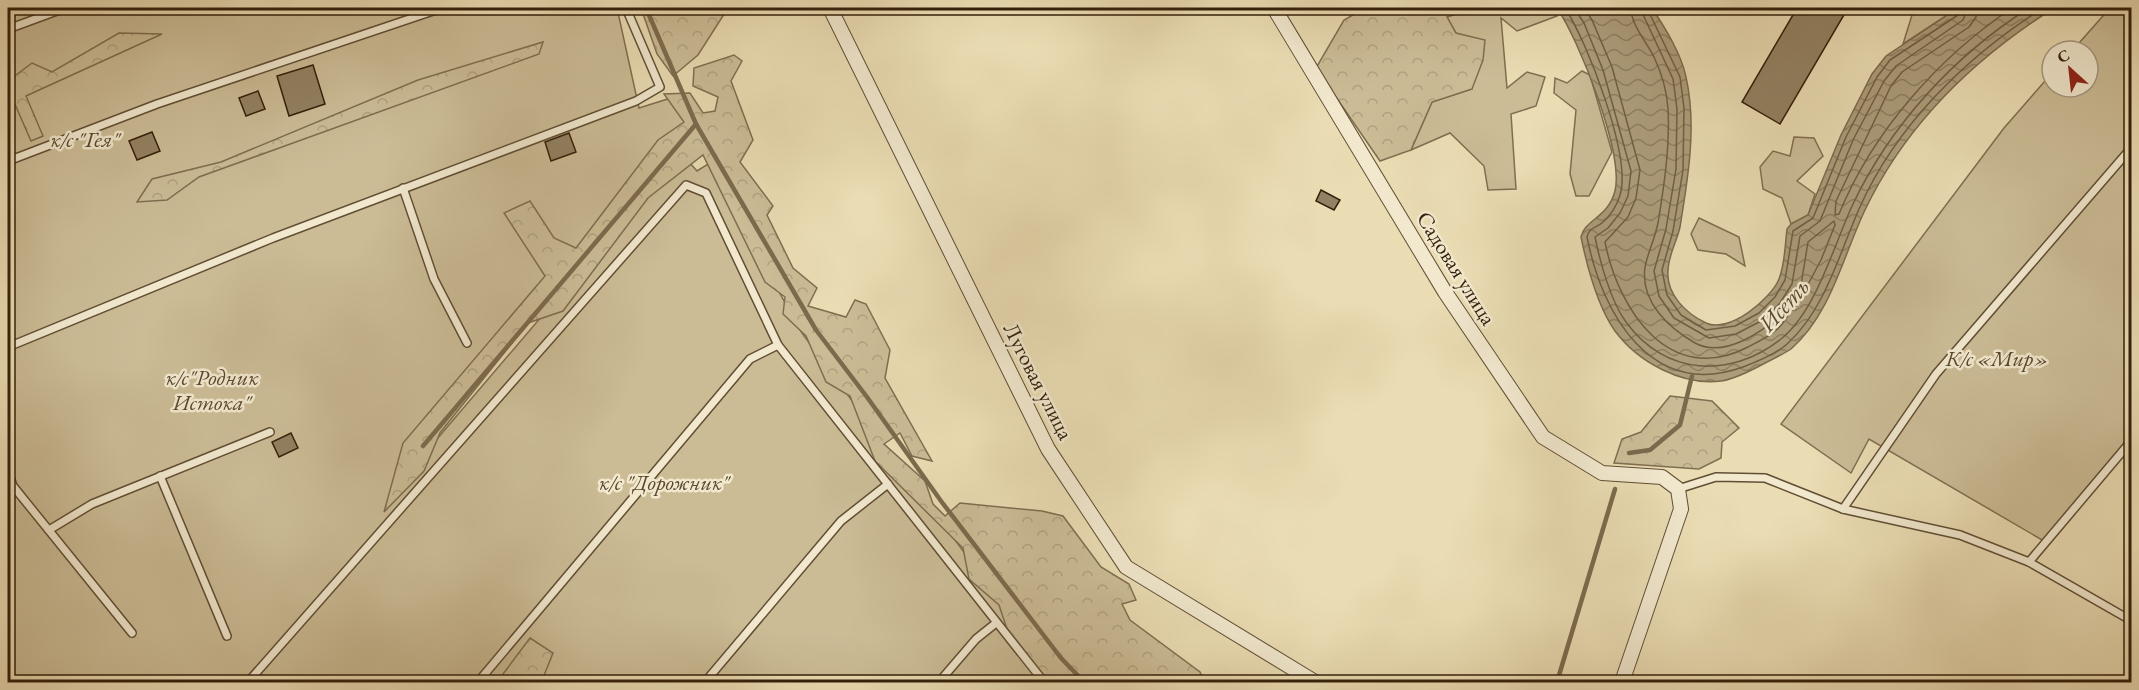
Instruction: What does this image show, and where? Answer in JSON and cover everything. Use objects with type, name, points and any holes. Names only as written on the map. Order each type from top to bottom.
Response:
[{"type":"street","name":"Луговая улица","points":[[830,8],[1048,449],[1126,567],[1315,682]]},
{"type":"street","name":"Садовая улица","points":[[1274,8],[1445,292],[1543,437],[1602,473],[1662,477],[1678,489]]},
{"type":"street","points":[[1622,682],[1681,509],[1678,489]]},
{"type":"lane","points":[[8,29],[65,8]]},
{"type":"lane","points":[[8,161],[157,104],[442,8]]},
{"type":"lane","points":[[8,347],[85,313],[403,188],[636,101],[660,87],[626,8]]},
{"type":"lane","points":[[1843,509],[1936,374],[2132,147]]},
{"type":"lane","points":[[248,682],[686,185],[706,194],[778,345],[1044,682]]},
{"type":"lane","points":[[403,188],[434,279],[467,342]]},
{"type":"lane","points":[[478,682],[750,359],[778,345]]},
{"type":"lane","points":[[49,530],[92,504],[270,432]]},
{"type":"lane","points":[[2029,562],[2132,440]]},
{"type":"lane","points":[[8,471],[14,486],[132,633]]},
{"type":"lane","points":[[160,476],[227,636]]},
{"type":"lane","points":[[1678,489],[1716,477],[1765,478],[1843,509],[1960,535],[2029,562],[2132,621]]},
{"type":"lane","points":[[705,682],[841,521],[888,484]]},
{"type":"lane","points":[[939,682],[976,639],[996,623]]},
{"type":"green space","points":[[8,8],[617,8],[639,108],[671,98],[688,124],[414,451],[408,473],[681,153],[697,171],[708,164],[802,333],[1060,682],[8,682]]},
{"type":"green space","points":[[641,8],[728,8],[698,55],[673,76],[657,54]]},
{"type":"green space","points":[[1365,8],[1473,8],[1447,17],[1456,33],[1485,40],[1483,60],[1472,89],[1432,102],[1411,150],[1380,161],[1316,68],[1344,20]]},
{"type":"green space","points":[[1473,8],[1554,8],[1557,16],[1517,31],[1501,18],[1507,88],[1527,72],[1545,77],[1536,106],[1511,114],[1516,189],[1488,190],[1484,166],[1450,133],[1411,150],[1432,102],[1472,89],[1456,33],[1447,17]]},
{"type":"green space","points":[[1925,8],[1958,8],[1903,44],[1912,15]]},
{"type":"green space","name":"К/с «Мир»","points":[[2110,8],[2131,8],[2131,446],[2049,544],[1869,439],[1851,473],[1781,424],[2004,128],[2040,87],[2040,99],[2100,99],[2100,39],[2083,39]]},
{"type":"green space","points":[[119,33],[162,34],[26,96],[43,136],[31,141],[14,102],[8,99],[8,81],[32,63],[52,72]]},
{"type":"green space","points":[[543,42],[539,54],[199,177],[167,200],[137,202],[152,179],[221,162],[418,80]]},
{"type":"green space","points":[[734,55],[742,61],[731,81],[753,140],[740,162],[773,206],[767,215],[793,268],[817,288],[808,306],[846,317],[855,300],[866,304],[890,350],[885,378],[932,461],[912,456],[900,433],[884,444],[925,481],[933,504],[945,516],[960,503],[1042,511],[1063,516],[1101,567],[1129,584],[1136,600],[1122,604],[1130,620],[1200,672],[1204,682],[1048,682],[1007,629],[999,605],[969,579],[963,548],[875,461],[850,396],[826,382],[806,336],[783,314],[785,297],[765,282],[703,155],[648,198],[563,311],[528,323],[440,433],[424,471],[384,512],[403,443],[545,276],[504,213],[530,201],[554,238],[576,248],[658,140],[684,122],[664,94],[690,93],[703,113],[715,111],[718,97],[693,86],[694,68]]},
{"type":"green space","points":[[1582,71],[1590,75],[1612,152],[1589,196],[1576,196],[1570,174],[1576,110],[1554,93],[1555,78],[1567,83]]},
{"type":"green space","points":[[1794,137],[1814,138],[1823,156],[1797,181],[1815,194],[1808,215],[1791,224],[1782,198],[1763,189],[1760,167],[1773,151],[1790,156]]},
{"type":"green space","points":[[1699,218],[1739,237],[1745,266],[1726,254],[1698,250],[1691,234]]},
{"type":"green space","points":[[1670,396],[1712,401],[1739,428],[1722,442],[1721,458],[1699,469],[1614,463],[1622,439],[1641,432]]},
{"type":"green space","points":[[530,638],[553,653],[543,678],[552,682],[497,682]]},
{"type":"water","name":"Исеть","points":[[1557,8],[1652,8],[1676,50],[1686,77],[1691,133],[1683,208],[1679,232],[1669,260],[1668,280],[1674,296],[1685,309],[1706,323],[1715,325],[1726,324],[1748,313],[1775,287],[1782,267],[1787,229],[1791,224],[1808,215],[1841,135],[1872,74],[1886,56],[1958,8],[2054,8],[1970,71],[1922,121],[1901,149],[1865,210],[1835,284],[1805,335],[1788,351],[1745,373],[1727,380],[1706,382],[1676,376],[1648,362],[1636,353],[1615,331],[1598,298],[1581,237],[1587,226],[1602,213],[1612,200],[1616,174],[1613,151],[1598,97],[1577,45]]},
{"type":"building","points":[[1797,8],[1848,8],[1780,124],[1742,102]]},
{"type":"building","points":[[313,65],[325,104],[289,116],[277,76]]},
{"type":"building","points":[[258,91],[265,109],[246,116],[239,98]]},
{"type":"building","points":[[152,132],[160,151],[137,160],[129,141]]},
{"type":"building","points":[[569,133],[576,152],[551,161],[545,142]]},
{"type":"building","points":[[1321,190],[1340,200],[1334,210],[1316,201]]},
{"type":"building","points":[[291,433],[298,448],[279,457],[272,442]]},
{"type":"waterway","points":[[646,8],[696,124],[816,330],[941,501],[1061,658],[1084,682]]},
{"type":"waterway","points":[[423,446],[696,124]]},
{"type":"waterway","points":[[1629,453],[1650,450],[1680,425],[1692,376]]},
{"type":"waterway","points":[[1557,682],[1615,489]]},
{"type":"park label","name":"к/с \"Гея\"","points":[[85,139]]},
{"type":"park label","name":"к/с\"Родник Истока\"","points":[[212,390]]},
{"type":"park label","name":"к/с \"Дорожник\"","points":[[664,482]]}]
